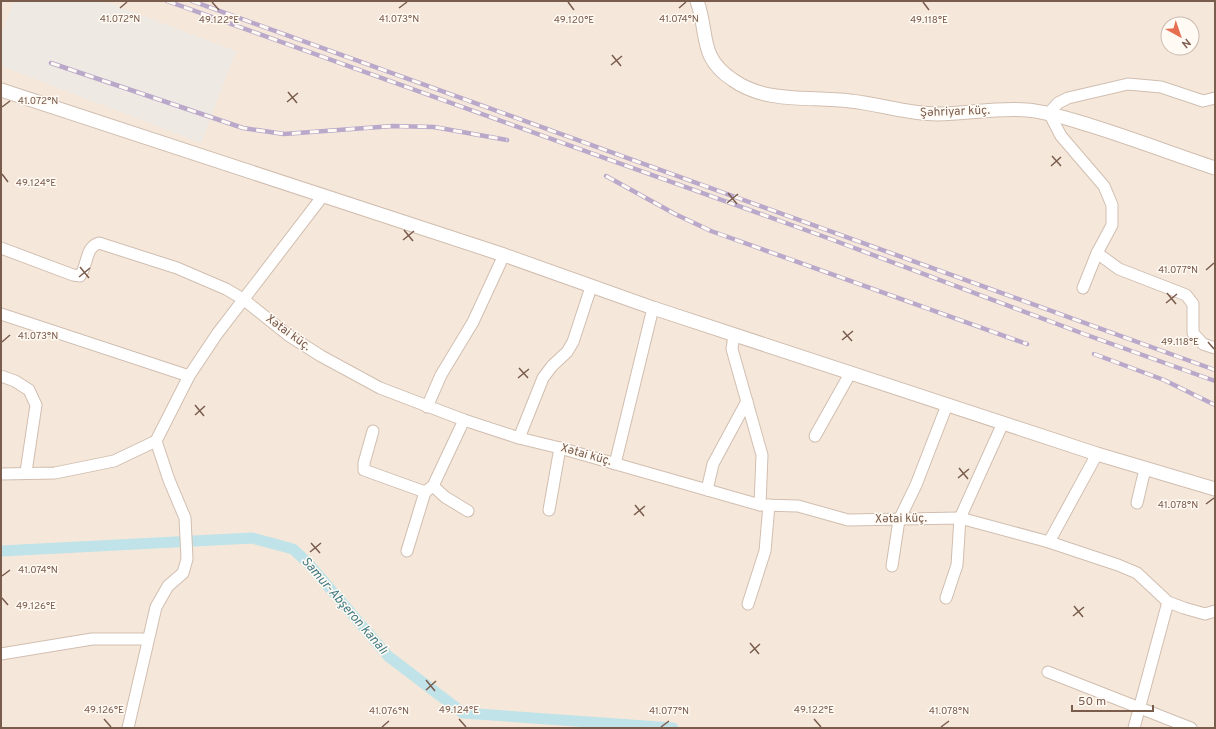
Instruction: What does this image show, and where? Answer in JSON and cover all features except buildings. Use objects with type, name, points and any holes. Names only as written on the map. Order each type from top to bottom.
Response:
[{"type":"street","name":"Şəhriyar küç.","points":[[697,1],[701,12],[707,51],[713,62],[734,82],[753,90],[773,96],[859,102],[920,114],[953,114],[1008,110],[1027,110],[1050,113],[1215,168]]},
{"type":"street","points":[[1083,288],[1097,253],[1112,224],[1112,206],[1104,186],[1061,136],[1050,113],[1058,103],[1068,98],[1128,84],[1161,87],[1203,101],[1215,98]]},
{"type":"street","points":[[1,90],[322,197],[504,255],[653,308],[851,372],[947,405],[1145,469],[1215,488]]},
{"type":"street","points":[[1,474],[26,472],[55,473],[114,460],[156,441],[189,376],[243,299],[322,197]]},
{"type":"street","name":"Xətai küç.","points":[[1,248],[73,275],[80,276],[90,249],[94,244],[99,243],[177,268],[226,289],[243,299],[288,335],[321,356],[380,388],[464,420],[519,438],[765,505],[798,506],[848,520],[960,518],[1049,542],[1137,573],[1168,602],[1205,614],[1215,611]]},
{"type":"street","points":[[1097,253],[1119,269],[1186,295],[1193,304],[1193,333],[1203,344],[1215,348]]},
{"type":"street","points":[[428,407],[441,375],[473,322],[504,255]]},
{"type":"street","points":[[519,438],[542,378],[567,352],[573,342],[592,287]]},
{"type":"street","points":[[615,464],[653,308]]},
{"type":"street","points":[[1,314],[189,376]]},
{"type":"street","points":[[734,335],[732,349],[762,455],[765,505],[765,551],[748,604]]},
{"type":"street","points":[[815,436],[851,372]]},
{"type":"street","points":[[1,376],[15,381],[29,390],[36,405],[26,472]]},
{"type":"street","points":[[707,490],[713,464],[746,401]]},
{"type":"street","points":[[892,566],[899,520],[916,486],[947,405]]},
{"type":"street","points":[[407,551],[429,489],[464,420]]},
{"type":"street","points":[[946,598],[957,565],[960,518],[1003,423]]},
{"type":"street","points":[[373,431],[364,463],[364,470],[429,489],[468,511]]},
{"type":"street","points":[[128,728],[156,607],[168,586],[183,573],[187,559],[185,518],[169,480],[156,441]]},
{"type":"street","points":[[549,510],[560,448]]},
{"type":"street","points":[[1049,542],[1097,454]]},
{"type":"street","points":[[1137,503],[1145,469]]},
{"type":"street","points":[[1134,728],[1168,602]]},
{"type":"street","points":[[1,654],[92,638],[148,639]]},
{"type":"street","points":[[1048,672],[1191,728]]},
{"type":"shaded area","points":[[1,1],[1215,1],[1215,728],[1,728]]},
{"type":"shaded area","points":[[14,1],[104,1],[236,51],[201,143],[1,66],[1,35]]},
{"type":"waterway","name":"Samur-Abşeron kanalı","points":[[1,551],[252,538],[293,549],[308,563],[388,656],[463,713],[673,728]]},
{"type":"railway","points":[[167,1],[825,237],[1084,334],[1215,381]]},
{"type":"railway","points":[[192,1],[1215,370]]},
{"type":"railway","points":[[51,63],[243,128],[284,134],[393,126],[434,127],[507,140]]},
{"type":"railway","points":[[606,176],[675,214],[711,231],[1027,344]]},
{"type":"railway","points":[[1094,354],[1164,380],[1215,405]]}]
